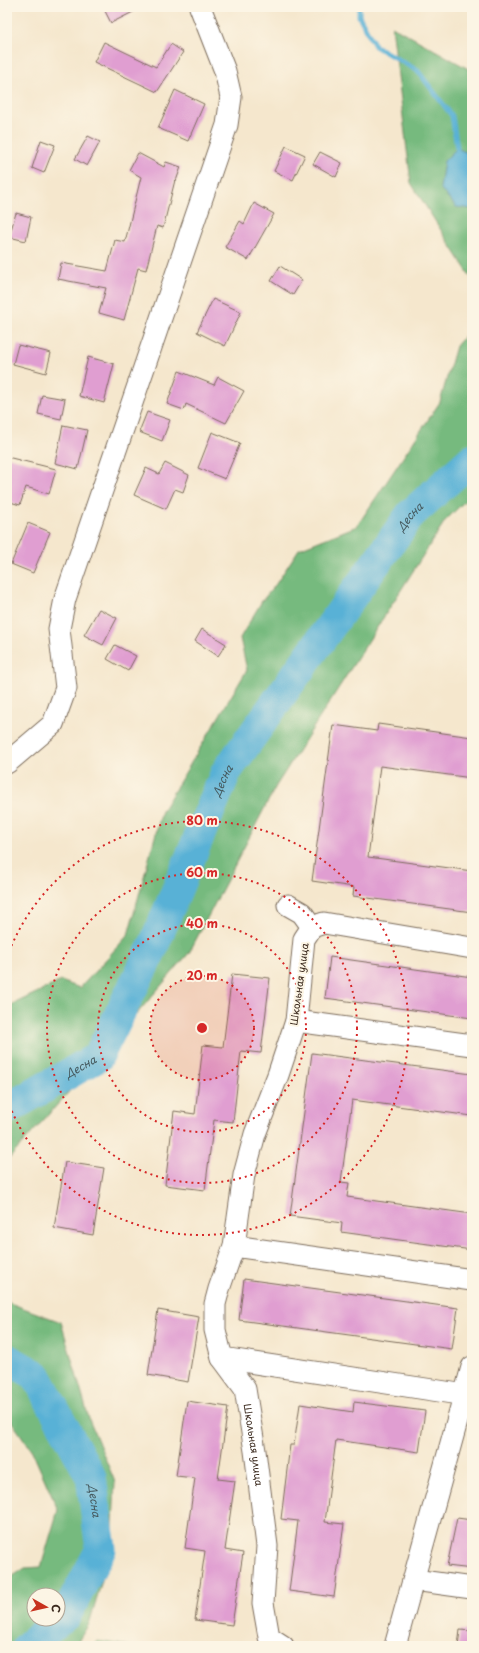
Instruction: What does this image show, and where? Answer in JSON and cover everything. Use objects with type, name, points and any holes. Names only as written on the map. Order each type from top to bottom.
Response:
[{"type":"street","points":[[7,763],[53,724],[66,688],[59,629],[65,599],[227,124],[231,97],[224,71],[200,7]]},
{"type":"street","points":[[288,905],[302,913],[312,926],[324,923],[472,948]]},
{"type":"street","name":"Школьная улица","points":[[283,1646],[269,1637],[264,1610],[267,1546],[255,1451],[245,1389],[222,1358],[215,1330],[216,1304],[222,1276],[234,1246],[244,1175],[253,1141],[296,1021],[304,939],[312,926]]},
{"type":"street","points":[[296,1021],[472,1045]]},
{"type":"street","points":[[234,1246],[472,1280]]},
{"type":"street","points":[[222,1358],[468,1395]]},
{"type":"street","points":[[394,1646],[468,1395],[472,1367]]},
{"type":"street","points":[[414,1580],[472,1588]]},
{"type":"green space","points":[[392,26],[472,71],[472,279],[411,183]]},
{"type":"green space","points":[[472,328],[472,494],[445,521],[276,786],[189,953],[99,1058],[7,1161],[7,1007],[61,981],[80,988],[128,935],[162,811],[247,670],[240,638],[262,601],[276,584],[299,549],[357,526],[440,402],[456,346]]},
{"type":"green space","points":[[7,1302],[61,1322],[90,1422],[115,1482],[112,1547],[89,1624],[75,1646],[7,1646],[7,1588],[10,1578],[25,1568],[41,1567],[58,1510],[32,1451],[7,1415]]},
{"type":"green space","points":[[97,1641],[132,1646],[93,1646]]},
{"type":"water","points":[[457,148],[472,155],[472,209],[456,207],[440,188],[444,161]]},
{"type":"building","points":[[103,7],[143,7],[111,23]]},
{"type":"building","points":[[104,42],[156,67],[171,44],[183,52],[157,92],[94,62]]},
{"type":"building","points":[[175,90],[204,104],[188,141],[158,128]]},
{"type":"building","points":[[88,136],[100,142],[87,166],[75,159]]},
{"type":"building","points":[[41,140],[55,145],[44,173],[32,168]]},
{"type":"building","points":[[286,146],[305,155],[293,180],[274,171]]},
{"type":"building","points":[[320,152],[342,163],[336,177],[313,164]]},
{"type":"building","points":[[138,153],[164,167],[166,162],[181,167],[176,181],[175,180],[163,228],[157,226],[146,270],[138,268],[124,320],[99,313],[106,288],[58,279],[61,263],[107,271],[115,240],[125,242],[141,177],[129,170]]},
{"type":"building","points":[[254,203],[274,214],[248,260],[225,247],[240,221],[244,224]]},
{"type":"building","points":[[16,213],[31,217],[26,241],[9,237]]},
{"type":"building","points":[[280,266],[302,280],[293,295],[271,281]]},
{"type":"building","points":[[213,299],[241,312],[225,346],[197,332]]},
{"type":"building","points":[[18,345],[51,353],[46,373],[13,364]]},
{"type":"building","points":[[88,357],[114,364],[104,403],[79,396]]},
{"type":"building","points":[[179,371],[214,385],[218,377],[244,391],[226,423],[186,404],[184,410],[167,404]]},
{"type":"building","points":[[42,395],[65,399],[61,419],[38,414]]},
{"type":"building","points":[[147,412],[170,420],[162,441],[139,432]]},
{"type":"building","points":[[63,425],[87,430],[78,469],[55,463]]},
{"type":"building","points":[[212,432],[240,443],[225,479],[198,468]]},
{"type":"building","points":[[7,457],[56,469],[49,494],[26,487],[20,505],[7,501]]},
{"type":"building","points":[[165,463],[189,475],[183,492],[175,489],[166,509],[134,495],[146,468],[159,474]]},
{"type":"building","points":[[28,523],[50,532],[33,573],[11,564]]},
{"type":"building","points":[[99,609],[117,618],[103,645],[84,635]]},
{"type":"building","points":[[202,629],[226,644],[218,656],[195,641]]},
{"type":"building","points":[[115,645],[136,656],[128,671],[107,659]]},
{"type":"building","points":[[378,724],[472,737],[472,778],[380,766],[368,857],[472,871],[472,912],[353,896],[354,887],[312,881],[333,725],[377,731]]},
{"type":"building","points":[[330,957],[472,977],[472,1018],[325,998]]},
{"type":"building","points":[[232,974],[270,978],[261,1053],[241,1051],[233,1122],[214,1120],[205,1190],[165,1185],[174,1111],[195,1114],[203,1045],[223,1047]]},
{"type":"building","points":[[312,1053],[472,1074],[472,1116],[352,1100],[341,1182],[349,1183],[347,1197],[472,1214],[472,1250],[341,1232],[342,1223],[290,1216]]},
{"type":"building","points":[[65,1162],[104,1168],[93,1235],[54,1228]]},
{"type":"building","points":[[244,1279],[458,1308],[452,1349],[239,1320]]},
{"type":"building","points":[[158,1310],[199,1317],[188,1382],[148,1375]]},
{"type":"building","points":[[187,1401],[228,1407],[218,1479],[235,1481],[225,1550],[243,1553],[232,1625],[195,1620],[205,1551],[185,1548],[195,1478],[176,1476]]},
{"type":"building","points":[[354,1402],[425,1411],[419,1452],[336,1440],[325,1522],[344,1524],[334,1597],[289,1591],[298,1521],[281,1519],[290,1445],[294,1445],[300,1404],[353,1412]]},
{"type":"building","points":[[457,1518],[472,1520],[472,1569],[447,1566]]},
{"type":"building","points":[[460,1630],[472,1631],[472,1646],[458,1646]]},
{"type":"waterway","points":[[359,7],[359,16],[375,46],[418,71],[452,116],[457,148]]},
{"type":"waterway","name":"Десна","points":[[7,1109],[98,1057],[153,947],[226,772],[411,514],[472,459]]},
{"type":"waterway","name":"Десна","points":[[7,1359],[36,1375],[91,1477],[101,1549],[66,1615],[28,1646]]}]
